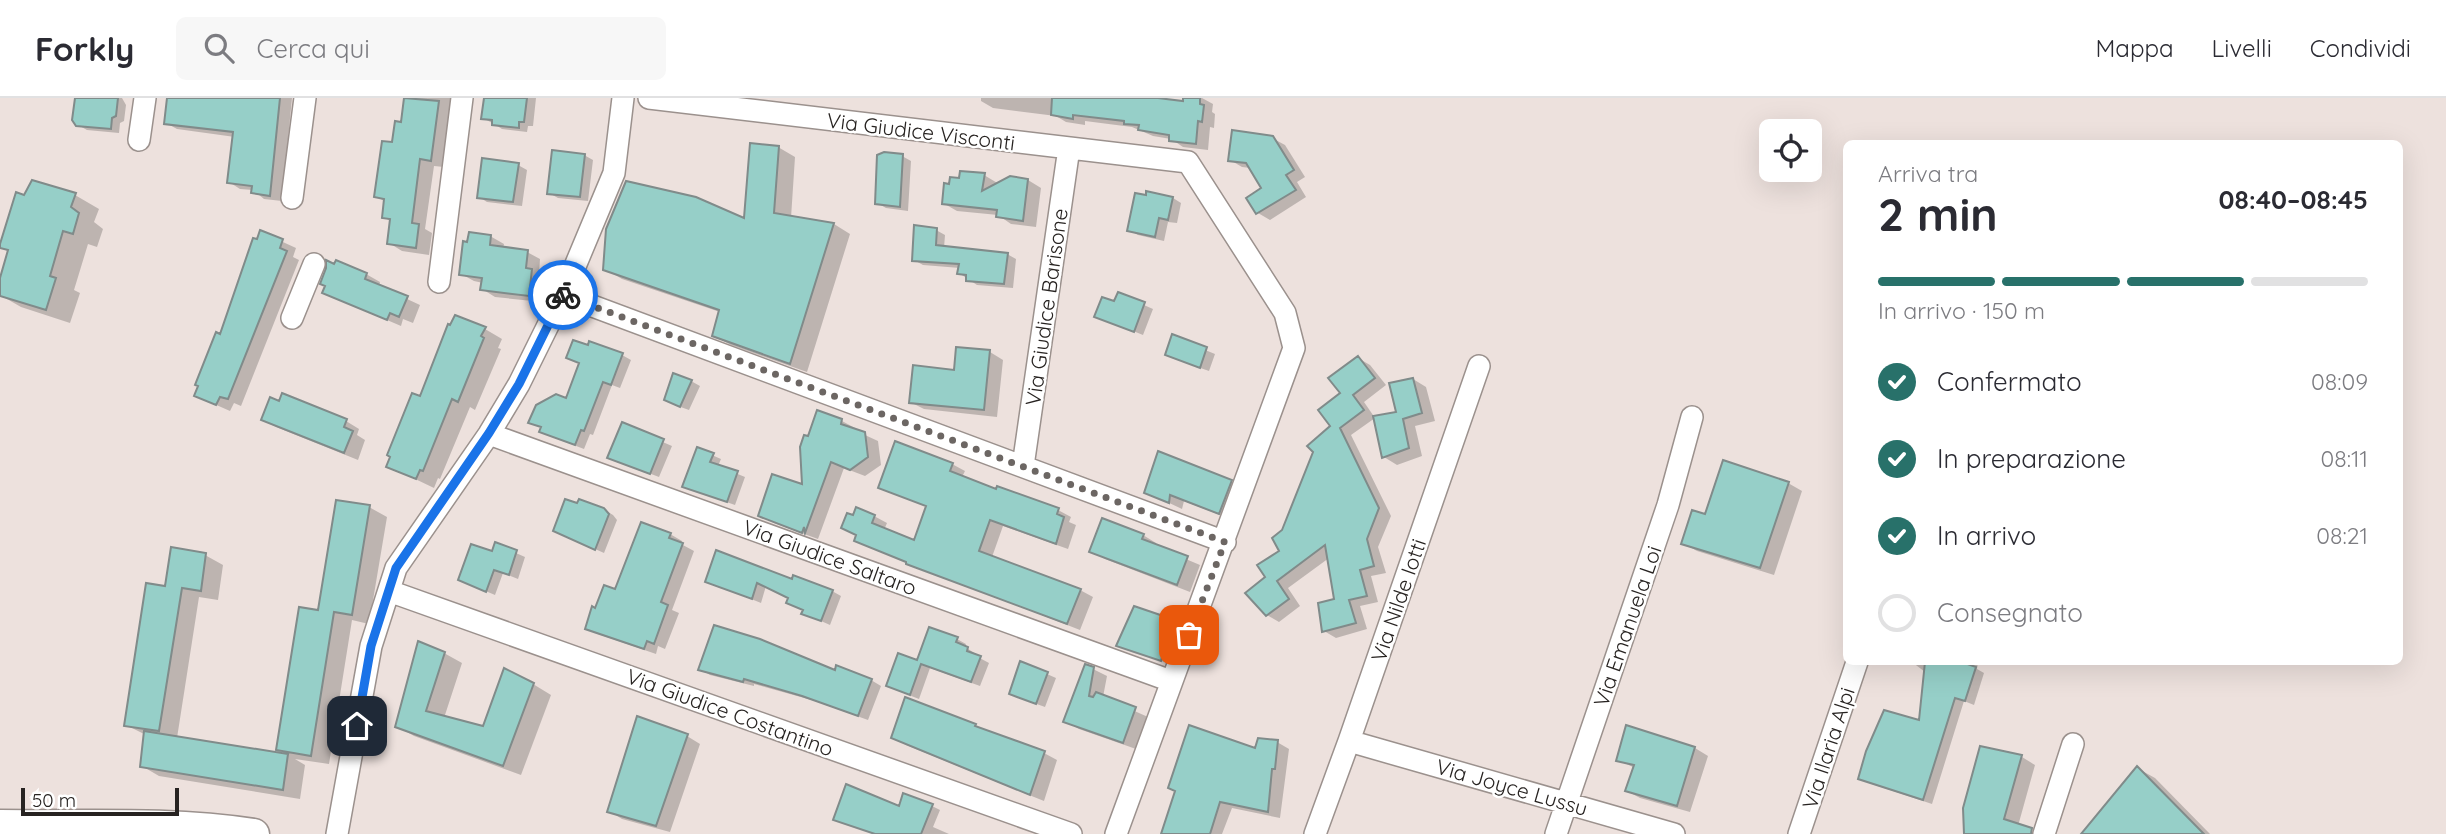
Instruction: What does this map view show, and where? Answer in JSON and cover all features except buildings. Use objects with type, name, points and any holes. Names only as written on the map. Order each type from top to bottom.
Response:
[{"type":"street","points":[[139,140],[145,98]]},
{"type":"street","points":[[292,198],[305,98]]},
{"type":"street","points":[[439,282],[462,98]]},
{"type":"street","points":[[337,834],[371,646],[396,568],[489,433],[519,384],[563,295],[614,173],[624,98]]},
{"type":"street","name":"Via Giudice Visconti","points":[[649,98],[1188,162],[1285,313],[1294,348],[1225,542]]},
{"type":"street","name":"Via Giudice Barisone","points":[[1023,466],[1069,148]]},
{"type":"street","points":[[292,318],[314,264]]},
{"type":"street","points":[[563,295],[1225,542],[1116,834]]},
{"type":"street","name":"Via Nilde Iotti","points":[[1315,834],[1479,366]]},
{"type":"street","name":"Via Emanuela Loi","points":[[1556,834],[1668,505],[1692,417]]},
{"type":"street","name":"Via Giudice Saltaro","points":[[489,433],[1171,681]]},
{"type":"street","name":"Via Giudice Costantino","points":[[389,590],[1071,834]]},
{"type":"street","name":"Via Ilaria Alpi","points":[[1799,834],[1856,665]]},
{"type":"street","name":"Via Joyce Lussu","points":[[1349,741],[1674,834]]},
{"type":"street","points":[[2044,834],[2073,744]]},
{"type":"street","points":[[0,825],[148,829],[212,827],[254,834]]},
{"type":"way so far","points":[[563,295],[1225,542],[1189,635]]},
{"type":"route","points":[[357,726],[371,646],[396,568],[489,433],[519,384],[563,295]]}]
